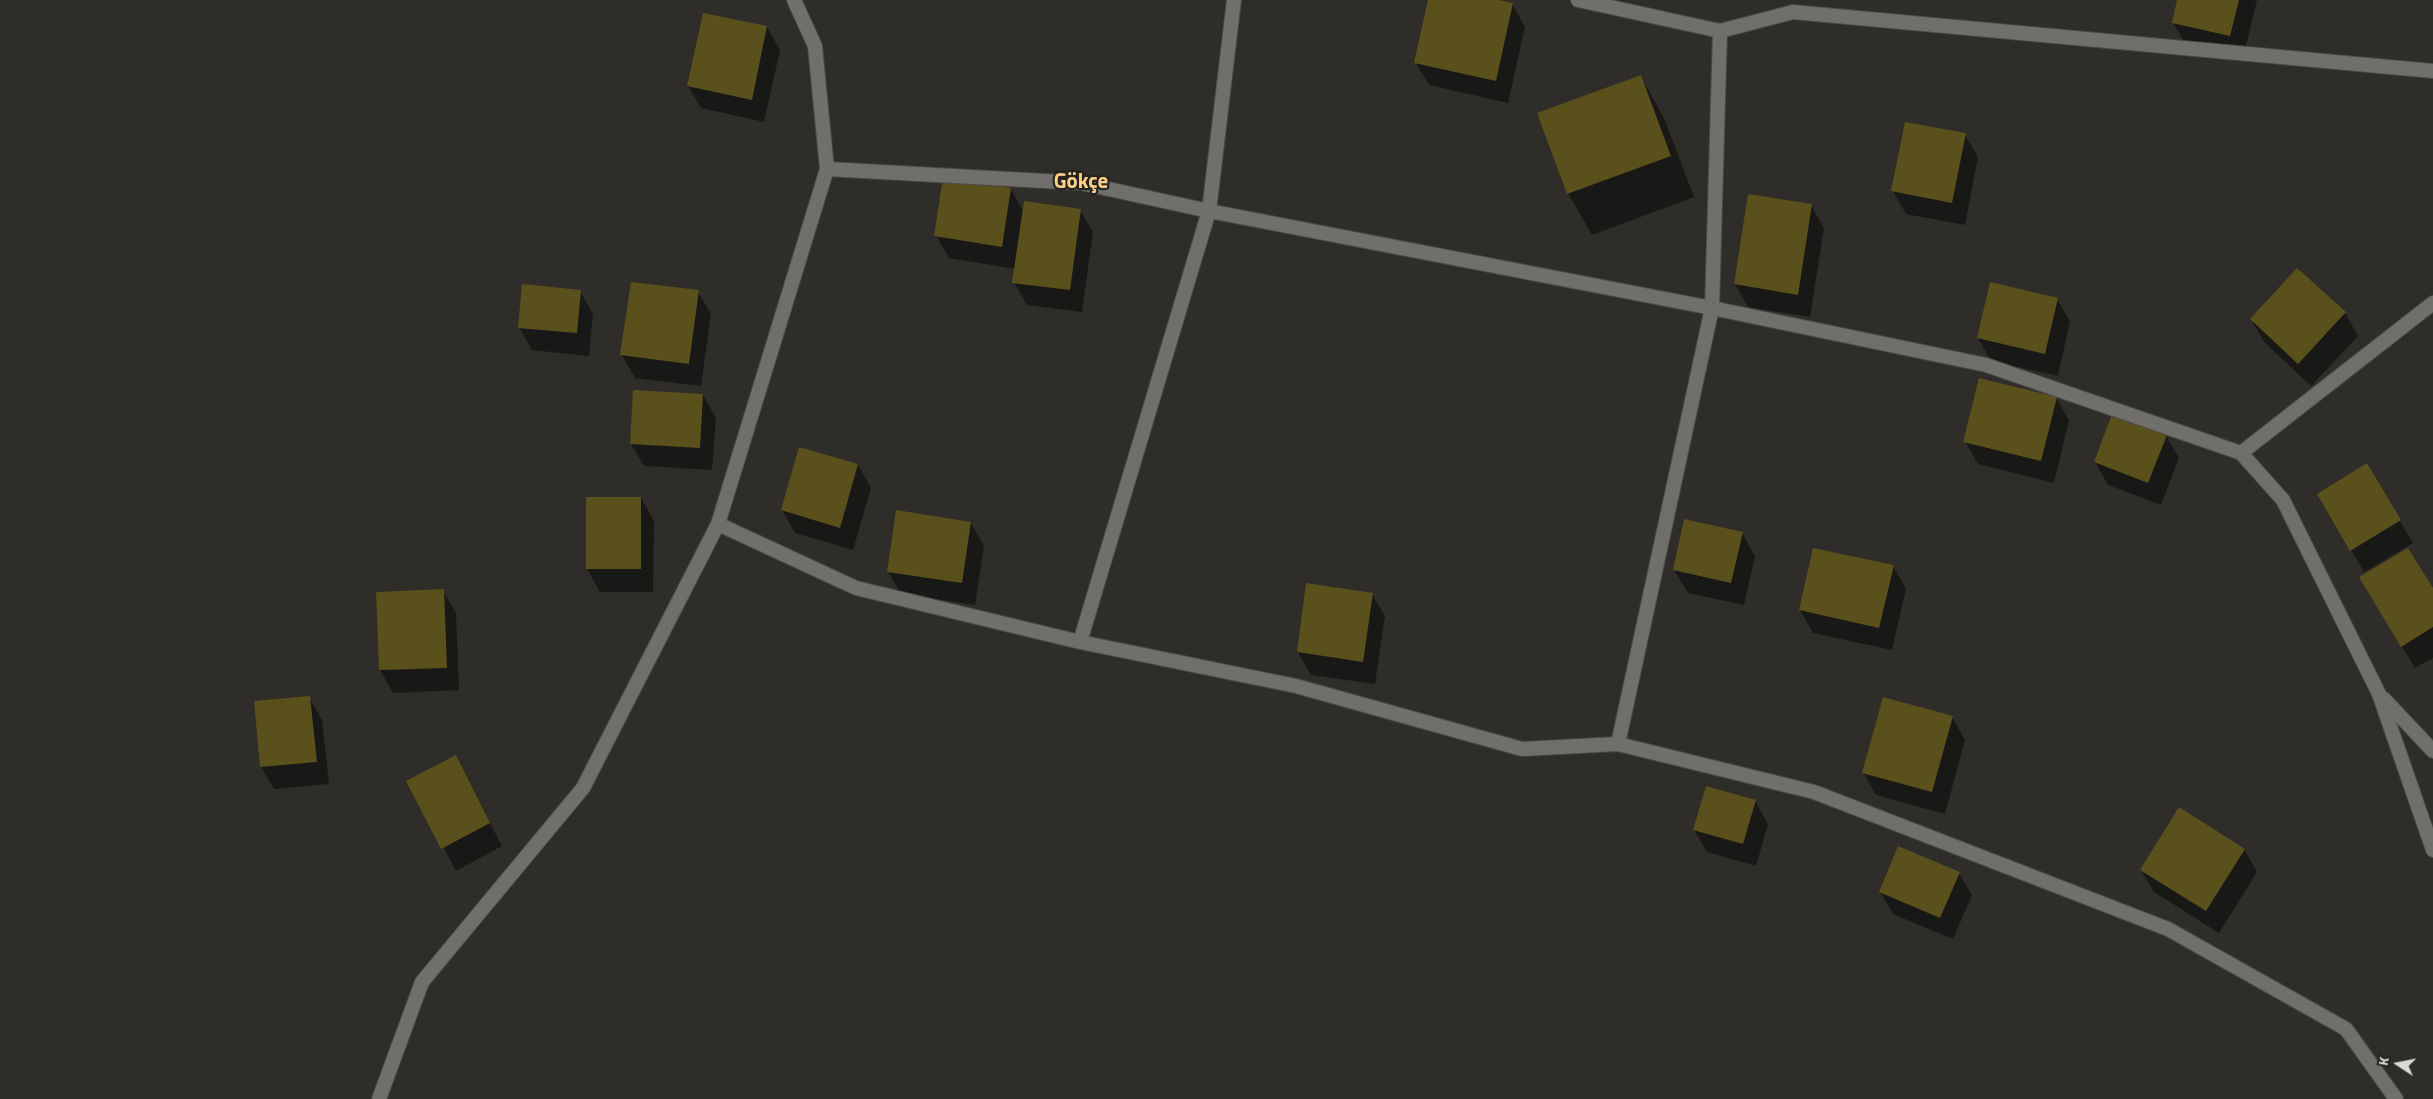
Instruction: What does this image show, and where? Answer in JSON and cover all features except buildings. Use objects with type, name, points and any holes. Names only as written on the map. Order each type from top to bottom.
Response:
[{"type":"street","points":[[379,1099],[422,982],[583,788],[718,524],[827,169],[815,46],[794,0]]},
{"type":"street","points":[[1080,642],[1209,211],[1234,0]]},
{"type":"street","points":[[1578,0],[1720,31],[1792,12],[2433,71]]},
{"type":"street","points":[[1618,744],[1712,308],[1720,31]]},
{"type":"street","points":[[827,169],[1081,183],[1209,211],[1712,308],[1986,366],[2240,453],[2283,500],[2379,694],[2433,850]]},
{"type":"street","points":[[2240,453],[2433,303]]},
{"type":"street","points":[[718,524],[856,588],[1080,642],[1296,686],[1522,749],[1618,744],[1814,792],[2168,929],[2346,1030],[2396,1099]]},
{"type":"street","points":[[2379,694],[2433,751]]},
{"type":"district","name":"Gökçe","points":[[1081,183]]}]
